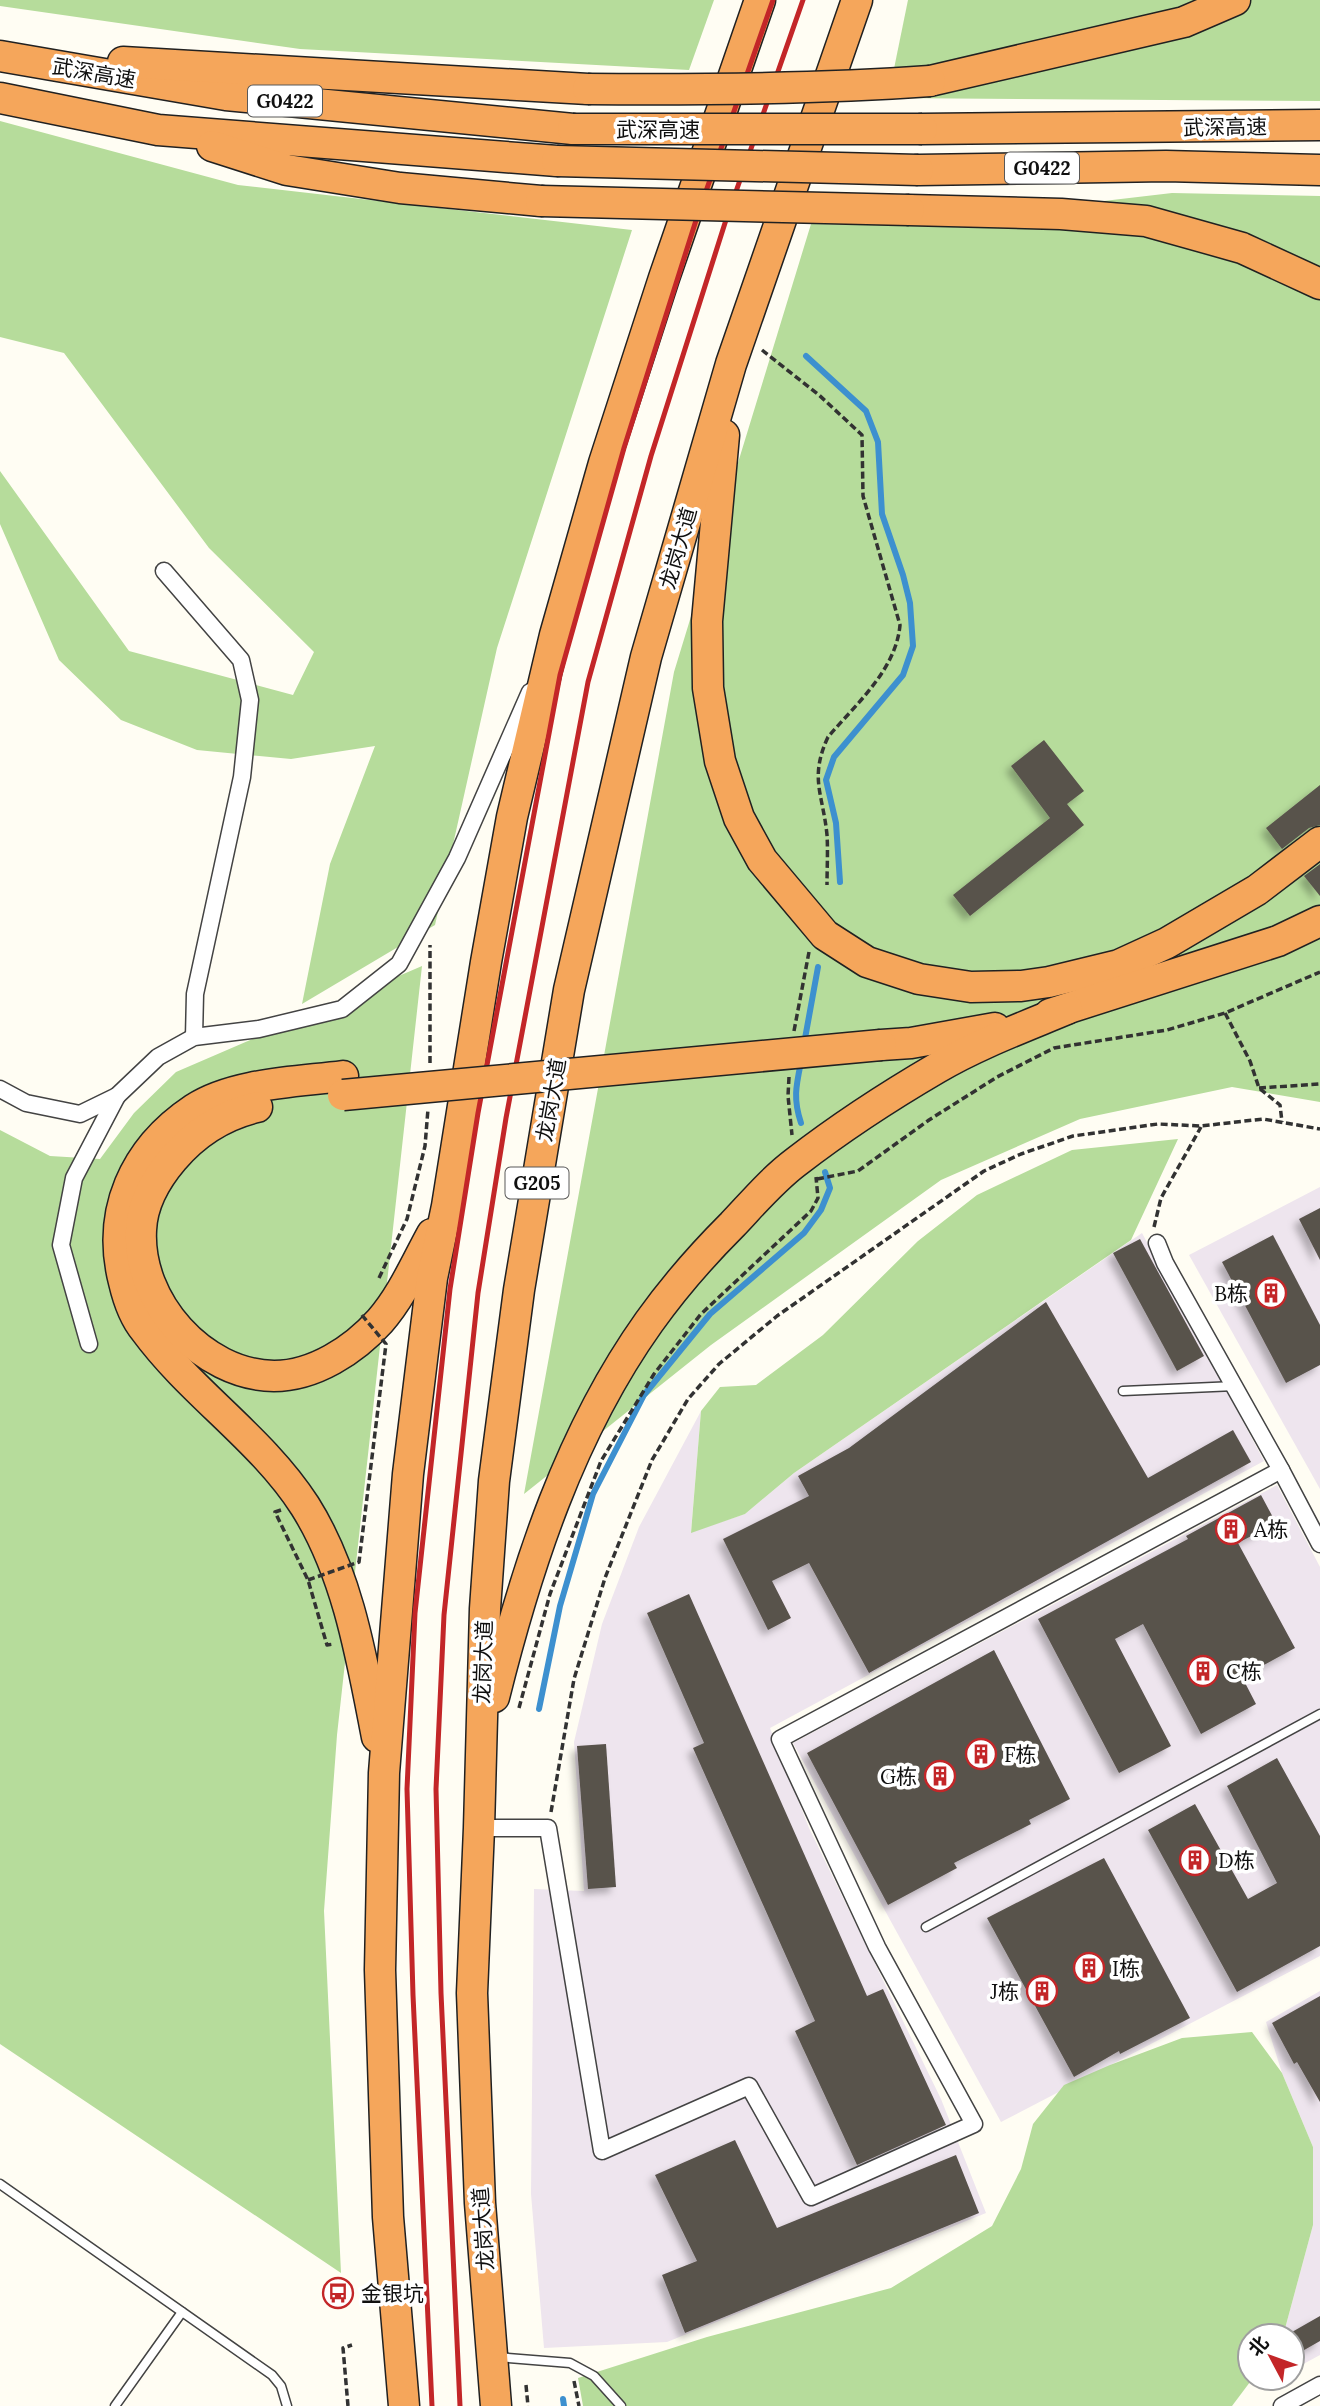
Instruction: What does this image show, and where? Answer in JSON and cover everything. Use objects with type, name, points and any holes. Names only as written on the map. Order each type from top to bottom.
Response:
[{"type":"highway","points":[[404,2406],[388,2217],[380,1983],[384,1773],[408,1474],[432,1278],[447,1206],[512,817],[555,635],[604,463],[760,0]]},
{"type":"highway","name":"龙岗大道","points":[[496,2406],[480,2203],[472,1993],[480,1828],[485,1609],[494,1481],[519,1290],[569,990],[646,657],[731,365],[857,0]]},
{"type":"highway","points":[[6,58],[145,62],[588,89],[730,90],[838,87],[930,81],[1184,22],[1235,0]]},
{"type":"highway","name":"武深高速","points":[[6,58],[226,95],[573,129],[1170,128],[1320,125]]},
{"type":"highway","name":"武深高速","points":[[0,98],[158,130],[557,161],[918,170],[1166,166],[1320,170]]},
{"type":"highway","points":[[158,130],[287,170],[400,188],[541,201],[1060,214],[1146,221],[1242,248],[1320,284]]},
{"type":"highway","points":[[731,365],[707,621],[708,688],[720,761],[739,818],[762,860],[825,935],[867,962],[919,979],[971,987],[1021,986],[1119,965]]},
{"type":"highway","points":[[384,1773],[367,1689],[341,1585],[305,1506],[284,1476],[164,1354],[143,1328],[128,1299],[119,1260],[119,1226],[126,1191],[142,1158],[167,1132],[195,1108],[233,1092],[275,1084],[343,1086],[881,1036],[1024,1004],[1070,988],[1167,943],[1257,890],[1320,842]]},
{"type":"highway","points":[[881,1036],[911,1043],[1005,1026],[1067,1009],[1278,941],[1320,920]]},
{"type":"highway","points":[[480,1755],[525,1584],[548,1518],[577,1449],[612,1379],[657,1311],[696,1262],[794,1163],[939,1066],[1067,1009]]},
{"type":"highway","points":[[343,1086],[236,1112],[207,1127],[183,1147],[161,1173],[148,1199],[141,1229],[142,1261],[152,1290],[166,1314],[184,1335],[205,1352],[250,1373],[277,1376],[304,1371],[333,1360],[355,1345],[380,1321],[396,1299],[447,1206]]},
{"type":"street","points":[[164,571],[242,660],[250,700],[242,777],[195,994],[194,1037]]},
{"type":"street","points":[[89,1344],[61,1245],[74,1178],[117,1097],[158,1057],[194,1037],[259,1029],[342,1009],[399,964],[457,858],[555,635]]},
{"type":"street","points":[[0,1089],[26,1103],[80,1114],[117,1097]]},
{"type":"street","points":[[1157,1243],[1165,1263],[1320,1544]]},
{"type":"street","points":[[480,1828],[548,1828],[602,2151],[749,2086],[811,2197],[974,2124],[877,1947],[780,1738],[1281,1470]]},
{"type":"street","points":[[1282,2406],[1320,2385]]},
{"type":"lane","points":[[1123,1391],[1235,1386]]},
{"type":"lane","points":[[926,1927],[1320,1714]]},
{"type":"lane","points":[[0,2185],[272,2375],[281,2386],[287,2406]]},
{"type":"lane","points":[[114,2406],[182,2312]]},
{"type":"lane","points":[[493,2357],[570,2363],[594,2376],[621,2406]]},
{"type":"path","points":[[741,335],[819,395],[862,435],[863,496],[900,625],[898,643],[890,663],[828,737],[822,750],[817,771],[827,835],[827,885]]},
{"type":"path","points":[[817,1179],[858,1171],[997,1077],[1054,1048],[1167,1030],[1225,1013],[1320,972]]},
{"type":"path","points":[[1225,1013],[1250,1061],[1259,1088],[1280,1105],[1282,1122]]},
{"type":"path","points":[[1259,1088],[1320,1083]]},
{"type":"path","points":[[548,1828],[574,1679],[605,1578],[652,1460],[688,1399],[719,1364],[777,1316],[984,1171],[1021,1154],[1073,1136],[1158,1124],[1201,1126],[1263,1119],[1320,1129]]},
{"type":"path","points":[[1157,1243],[1154,1228],[1161,1198],[1201,1126]]},
{"type":"path","points":[[519,1707],[550,1594],[601,1461],[654,1374],[701,1314],[811,1211],[818,1198],[817,1179],[812,1170]]},
{"type":"path","points":[[379,1278],[407,1219]]},
{"type":"path","points":[[308,1580],[359,1562],[386,1344],[361,1314]]},
{"type":"path","points":[[275,1512],[308,1580],[327,1645]]},
{"type":"path","points":[[348,2406],[343,2348],[352,2345]]},
{"type":"path","points":[[574,2379],[579,2406]]},
{"type":"path","points":[[526,2385],[528,2406]]},
{"type":"shaded area","points":[[1320,1187],[1320,1489],[1189,1255]]},
{"type":"shaded area","points":[[1142,1233],[1264,1461],[770,1728],[809,1828],[941,2099],[986,2213],[667,2342],[544,2348],[531,2194],[534,1889],[584,1891],[574,1742],[602,1624],[639,1527],[701,1411],[691,1532],[745,1514],[794,1473]]},
{"type":"shaded area","points":[[1277,1485],[1320,1567],[1320,1956],[1001,2122],[793,1743]]},
{"type":"shaded area","points":[[1320,1991],[1320,2355],[1306,2363],[1306,2322],[1287,2322],[1313,2225],[1313,2147],[1282,2073],[1266,2022]]},
{"type":"green space","points":[[0,0],[714,0],[689,70],[300,49],[0,6]]},
{"type":"green space","points":[[908,0],[1320,0],[1320,101],[888,98]]},
{"type":"green space","points":[[0,121],[238,185],[632,230],[497,648],[435,925],[302,1004],[330,864],[375,746],[291,759],[197,750],[121,720],[59,660],[0,524],[0,471],[129,651],[293,695],[314,652],[209,548],[64,353],[0,337]]},
{"type":"green space","points":[[1172,193],[1320,196],[1320,1102],[1232,1087],[1080,1119],[941,1180],[711,1345],[524,1494],[674,672],[811,224],[897,225]]},
{"type":"green space","points":[[422,966],[337,1735],[324,1911],[341,2273],[0,2044],[0,1130],[50,1156],[100,1159],[134,1113],[176,1072]]},
{"type":"green space","points":[[1178,1139],[1131,1240],[794,1473],[745,1514],[691,1533],[701,1411],[720,1387],[756,1385],[823,1335],[918,1241],[977,1195],[1072,1150]]},
{"type":"green space","points":[[1252,2032],[1282,2073],[1313,2147],[1313,2225],[1287,2322],[1236,2322],[1236,2392],[1242,2392],[1232,2406],[583,2406],[578,2378],[707,2337],[891,2288],[992,2226],[1021,2169],[1033,2124],[1064,2085],[1182,2038]]},
{"type":"building","points":[[1044,740],[1084,791],[1067,804],[1084,825],[970,916],[953,895],[1050,818],[1011,766]]},
{"type":"building","points":[[1320,785],[1320,825],[1309,828],[1282,849],[1266,828]]},
{"type":"building","points":[[1320,864],[1320,896],[1304,876]]},
{"type":"building","points":[[1320,1208],[1320,1260],[1299,1219]]},
{"type":"building","name":"B栋","points":[[1273,1235],[1320,1325],[1320,1365],[1286,1383],[1222,1262]]},
{"type":"building","points":[[1140,1239],[1204,1356],[1177,1371],[1113,1253]]},
{"type":"building","points":[[1046,1302],[1148,1478],[1233,1430],[1251,1462],[869,1673],[809,1563],[772,1581],[791,1618],[768,1630],[723,1539],[809,1496],[798,1476],[849,1448]]},
{"type":"building","name":"C栋","points":[[1261,1495],[1276,1523],[1238,1543],[1295,1648],[1242,1677],[1256,1704],[1201,1734],[1143,1624],[1115,1639],[1171,1746],[1119,1773],[1038,1619],[1188,1539],[1186,1536]]},
{"type":"building","points":[[689,1594],[867,1996],[883,1989],[946,2125],[857,2165],[795,2031],[815,2021],[693,1748],[704,1743],[647,1613]]},
{"type":"building","points":[[994,1650],[1070,1799],[1029,1820],[1031,1824],[954,1863],[957,1868],[888,1905],[807,1753]]},
{"type":"building","points":[[606,1744],[616,1887],[588,1889],[577,1746]]},
{"type":"building","name":"D栋","points":[[1277,1758],[1320,1836],[1320,1946],[1237,1992],[1148,1830],[1195,1804],[1248,1899],[1277,1883],[1227,1786]]},
{"type":"building","points":[[1104,1858],[1190,2018],[1120,2054],[1119,2051],[1074,2077],[987,1918]]},
{"type":"building","points":[[1320,1996],[1320,2102],[1297,2062],[1294,2064],[1272,2023]]},
{"type":"building","points":[[735,2140],[777,2228],[956,2155],[979,2213],[685,2333],[662,2275],[697,2261],[655,2175]]},
{"type":"building","points":[[1320,2316],[1320,2341],[1306,2349],[1306,2324]]},
{"type":"waterway","points":[[806,356],[866,411],[878,442],[882,514],[910,603],[913,646],[903,675],[834,757],[826,780],[836,823],[840,882]]},
{"type":"waterway","points":[[804,1044],[818,967]]},
{"type":"waterway","points":[[801,1062],[796,1092],[801,1123]]},
{"type":"waterway","points":[[539,1709],[560,1606],[593,1494],[644,1395],[710,1314],[804,1233],[821,1210],[830,1188],[825,1172]]},
{"type":"waterway","points":[[563,2399],[564,2406]]},
{"type":"railway","points":[[432,2406],[413,1995],[407,1789],[415,1613],[450,1289],[478,1113],[560,675],[624,448],[698,214],[773,0]]},
{"type":"railway","points":[[460,2406],[441,1993],[436,1789],[444,1615],[478,1293],[506,1118],[588,682],[651,456],[725,223],[803,0]]},
{"type":"place","name":"B栋","points":[[1271,1293]]},
{"type":"place","name":"A栋","points":[[1231,1529]]},
{"type":"place","name":"C栋","points":[[1203,1671]]},
{"type":"place","name":"F栋","points":[[981,1754]]},
{"type":"place","name":"G栋","points":[[940,1776]]},
{"type":"place","name":"D栋","points":[[1195,1860]]},
{"type":"place","name":"I栋","points":[[1089,1968]]},
{"type":"place","name":"J栋","points":[[1042,1991]]},
{"type":"place","name":"金银坑","points":[[338,2293]]}]
